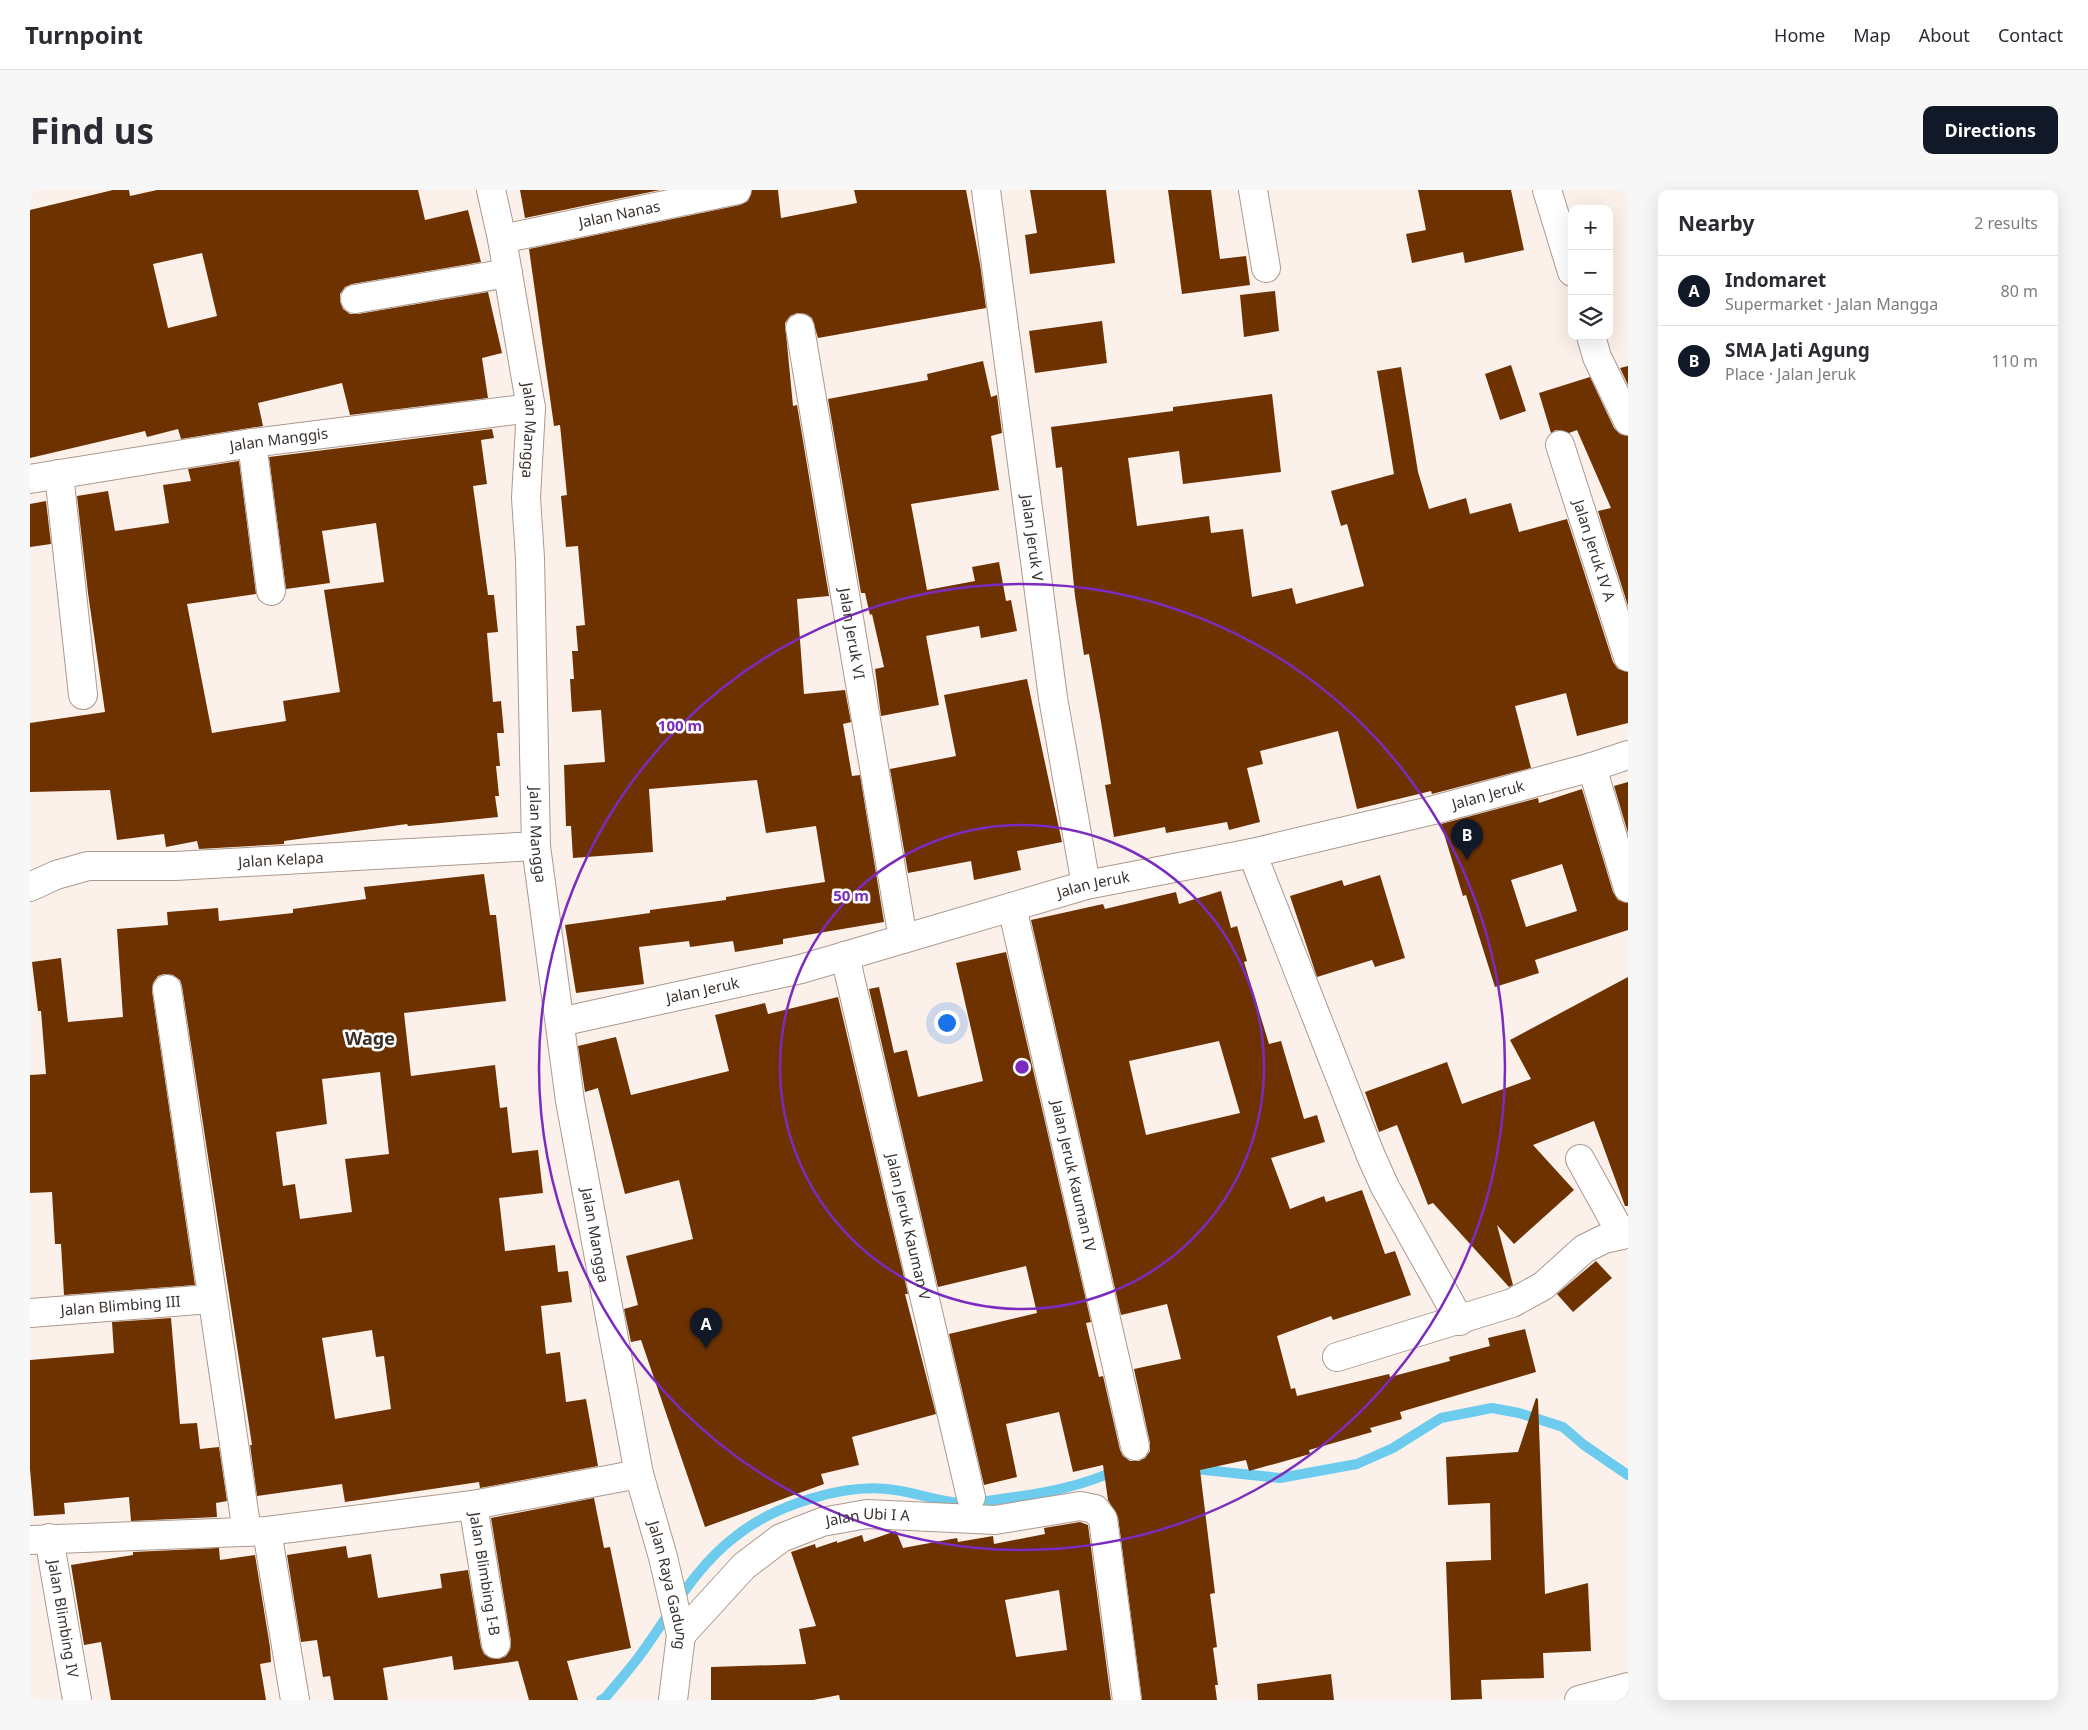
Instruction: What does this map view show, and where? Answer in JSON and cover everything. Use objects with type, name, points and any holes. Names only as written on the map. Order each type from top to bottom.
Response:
[{"type":"street","name":"Jalan Mangga","points":[[491,190],[502,239],[531,408],[526,498],[530,558],[536,846],[570,1101],[639,1474]]},
{"type":"street","name":"Jalan Nanas","points":[[502,239],[737,190]]},
{"type":"street","name":"Jalan Jeruk V","points":[[986,190],[1053,698],[1086,885]]},
{"type":"street","points":[[1253,190],[1266,268]]},
{"type":"street","points":[[1547,190],[1568,259]]},
{"type":"street","points":[[355,299],[508,273]]},
{"type":"street","name":"Jalan Jeruk VI","points":[[800,328],[903,939]]},
{"type":"street","points":[[1592,340],[1597,357],[1628,421]]},
{"type":"street","name":"Jalan Manggis","points":[[30,479],[252,443],[531,408]]},
{"type":"street","points":[[252,443],[272,591]]},
{"type":"street","name":"Jalan Jeruk IV A","points":[[1560,445],[1628,657]]},
{"type":"street","points":[[59,474],[83,695]]},
{"type":"street","name":"Jalan Jeruk","points":[[560,1022],[801,969],[1086,885],[1252,853],[1434,810],[1592,767],[1628,755]]},
{"type":"street","points":[[1592,767],[1628,888]]},
{"type":"street","name":"Jalan Kelapa","points":[[30,887],[88,866],[175,866],[536,846]]},
{"type":"street","points":[[1252,853],[1371,1156],[1385,1187],[1460,1321]]},
{"type":"street","name":"Jalan Jeruk Kauman IV","points":[[1012,907],[1135,1446]]},
{"type":"street","name":"Jalan Jeruk Kauman V","points":[[845,956],[971,1496]]},
{"type":"street","points":[[167,989],[211,1299],[257,1531],[295,1700]]},
{"type":"street","points":[[1337,1357],[1460,1321],[1512,1303],[1543,1286],[1584,1249],[1604,1239],[1622,1235],[1580,1159]]},
{"type":"street","name":"Jalan Blimbing III","points":[[30,1313],[211,1299]]},
{"type":"street","points":[[39,1539],[257,1531],[473,1505],[639,1474]]},
{"type":"street","name":"Jalan Raya Gadung","points":[[639,1474],[663,1557],[681,1635],[673,1700]]},
{"type":"street","name":"Jalan Blimbing I-B","points":[[473,1505],[496,1644]]},
{"type":"street","name":"Jalan Ubi I A","points":[[681,1635],[744,1566],[781,1538],[822,1522],[867,1514],[995,1520],[1080,1506],[1095,1509],[1102,1519],[1127,1700]]},
{"type":"street","name":"Jalan Blimbing IV","points":[[39,1539],[77,1700]]},
{"type":"street","points":[[1579,1700],[1628,1687]]},
{"type":"building","points":[[113,190],[129,190],[130,196],[157,190],[418,190],[425,220],[468,210],[481,262],[352,284],[345,287],[340,294],[340,301],[343,309],[350,314],[358,314],[488,292],[502,353],[482,358],[488,398],[350,415],[342,383],[258,403],[263,426],[181,439],[178,429],[147,437],[145,431],[30,458],[30,210]],"holes":[[[202,253],[217,316],[168,328],[153,264]]]},
{"type":"building","points":[[520,190],[660,190],[525,218]]},
{"type":"building","points":[[752,190],[778,190],[781,218],[857,203],[854,190],[966,190],[980,264],[986,308],[818,338],[812,318],[806,314],[797,313],[790,316],[785,323],[793,406],[797,405],[829,596],[797,599],[804,694],[845,690],[851,722],[843,724],[852,776],[860,775],[884,922],[783,939],[783,944],[735,952],[733,941],[690,947],[689,941],[639,947],[644,984],[576,993],[565,925],[650,913],[650,910],[726,900],[726,897],[825,882],[816,826],[766,833],[757,780],[649,789],[653,852],[573,858],[571,826],[566,826],[564,765],[605,762],[601,710],[572,712],[570,679],[574,679],[572,651],[578,651],[576,626],[585,625],[578,546],[566,547],[561,496],[567,495],[560,425],[554,426],[529,249],[740,205],[748,201]]},
{"type":"building","points":[[1030,190],[1106,190],[1115,263],[1030,274],[1025,235],[1037,233]]},
{"type":"building","points":[[1168,190],[1211,190],[1220,259],[1246,256],[1250,285],[1182,294]]},
{"type":"building","points":[[1418,190],[1511,190],[1524,250],[1465,263],[1463,252],[1412,263],[1406,234],[1426,230]]},
{"type":"building","points":[[1275,291],[1279,331],[1244,337],[1240,295]]},
{"type":"building","points":[[1102,321],[1107,363],[1035,373],[1029,331]]},
{"type":"building","points":[[983,361],[991,397],[997,395],[1002,433],[991,436],[999,490],[911,504],[927,590],[975,581],[972,567],[999,562],[1006,601],[1011,600],[1017,631],[981,638],[979,626],[926,636],[939,705],[881,716],[875,669],[884,667],[872,614],[870,615],[865,593],[861,593],[828,399],[928,380],[927,374]]},
{"type":"building","points":[[1511,365],[1526,411],[1500,420],[1485,374]]},
{"type":"building","points":[[1628,366],[1628,385],[1620,368]]},
{"type":"building","points":[[1401,367],[1418,472],[1429,509],[1466,498],[1470,514],[1511,503],[1519,532],[1567,519],[1613,662],[1618,669],[1628,672],[1628,723],[1577,736],[1566,693],[1515,706],[1531,768],[1432,794],[1431,791],[1357,809],[1338,731],[1260,751],[1263,764],[1247,768],[1260,822],[1229,830],[1227,822],[1166,833],[1165,827],[1114,837],[1105,785],[1111,784],[1089,654],[1084,655],[1075,596],[1062,467],[1056,468],[1051,427],[1173,411],[1173,407],[1272,394],[1281,472],[1183,484],[1179,451],[1128,458],[1137,526],[1209,516],[1211,533],[1243,529],[1252,597],[1292,588],[1296,604],[1364,586],[1347,524],[1341,526],[1331,491],[1394,474],[1377,371]]},
{"type":"building","points":[[1590,377],[1614,428],[1620,434],[1628,436],[1628,606],[1598,511],[1611,508],[1577,430],[1569,433],[1556,430],[1551,433],[1539,393]]},
{"type":"building","points":[[492,429],[494,438],[481,440],[487,484],[473,486],[488,595],[494,595],[498,632],[487,633],[493,702],[501,701],[504,733],[497,733],[500,766],[496,766],[499,796],[495,796],[498,817],[408,826],[407,824],[284,841],[284,844],[199,849],[197,841],[166,847],[164,834],[117,840],[110,790],[30,792],[30,723],[105,712],[88,593],[77,496],[108,491],[115,531],[169,523],[163,485],[191,481],[188,469],[239,461],[256,594],[187,604],[212,733],[286,721],[283,701],[340,692],[324,590],[384,582],[376,523],[322,531],[330,583],[286,589],[269,457]]},
{"type":"building","points":[[46,501],[51,544],[30,547],[30,504]]},
{"type":"building","points":[[1027,679],[1062,842],[1017,851],[1021,870],[974,880],[971,861],[908,873],[890,769],[956,756],[944,695]]},
{"type":"building","points":[[1628,782],[1628,833],[1614,786]]},
{"type":"building","points":[[1582,789],[1613,892],[1618,900],[1628,903],[1628,930],[1535,960],[1539,973],[1495,987],[1466,895],[1463,896],[1441,824],[1538,798],[1539,803]],"holes":[[[1562,864],[1577,911],[1526,927],[1511,880]]]},
{"type":"building","points":[[484,874],[490,915],[496,915],[506,1001],[404,1013],[411,1076],[495,1065],[500,1108],[507,1107],[512,1153],[538,1150],[543,1193],[499,1198],[505,1251],[555,1245],[558,1272],[568,1271],[572,1302],[541,1306],[546,1354],[560,1352],[566,1402],[586,1399],[598,1466],[480,1488],[479,1482],[345,1502],[342,1484],[257,1496],[250,1445],[252,1445],[182,986],[180,980],[173,975],[164,974],[158,976],[153,983],[152,991],[195,1285],[64,1295],[61,1244],[55,1244],[52,1192],[30,1193],[30,1075],[46,1074],[41,1011],[38,1011],[32,962],[61,958],[68,1022],[123,1017],[117,929],[168,925],[167,912],[218,908],[219,921],[293,913],[293,909],[366,899],[364,887]],"holes":[[[380,1072],[389,1154],[345,1159],[352,1212],[300,1219],[295,1184],[283,1186],[276,1132],[327,1124],[322,1079]],[[372,1330],[376,1357],[384,1356],[391,1409],[335,1419],[322,1338]]]},
{"type":"building","points":[[1380,875],[1405,958],[1375,967],[1372,960],[1317,977],[1290,896],[1342,880],[1344,886]]},
{"type":"building","points":[[1221,891],[1231,928],[1237,926],[1247,961],[1244,962],[1269,1044],[1281,1041],[1304,1119],[1317,1115],[1325,1142],[1271,1158],[1290,1209],[1324,1196],[1326,1202],[1362,1190],[1385,1254],[1395,1251],[1411,1295],[1333,1320],[1331,1316],[1277,1336],[1291,1389],[1295,1388],[1297,1396],[1389,1374],[1390,1377],[1450,1361],[1449,1357],[1490,1346],[1488,1338],[1525,1329],[1536,1372],[1400,1412],[1402,1419],[1370,1428],[1372,1432],[1309,1450],[1310,1454],[1249,1471],[1246,1460],[1200,1470],[1215,1593],[1210,1594],[1217,1647],[1213,1648],[1218,1685],[1215,1685],[1217,1700],[1142,1700],[1118,1517],[1108,1500],[1103,1465],[1073,1472],[1059,1412],[1006,1424],[1017,1477],[984,1485],[949,1334],[1037,1313],[1026,1266],[938,1287],[869,989],[879,987],[894,1053],[907,1050],[918,1097],[983,1081],[956,963],[1006,952],[1091,1322],[1086,1323],[1099,1377],[1103,1376],[1120,1450],[1123,1456],[1130,1461],[1139,1461],[1145,1458],[1150,1451],[1150,1443],[1134,1369],[1181,1359],[1167,1304],[1121,1315],[1031,920],[1103,904],[1105,909],[1176,892],[1179,904]],"holes":[[[1219,1041],[1240,1113],[1146,1135],[1129,1061]]]},
{"type":"building","points":[[1628,977],[1628,1206],[1625,1206],[1594,1121],[1533,1145],[1574,1190],[1514,1244],[1497,1225],[1513,1285],[1509,1287],[1433,1203],[1428,1205],[1397,1125],[1379,1132],[1365,1092],[1447,1062],[1462,1104],[1531,1079],[1510,1040]]},
{"type":"building","points":[[838,997],[908,1294],[905,1294],[936,1414],[852,1437],[859,1465],[821,1474],[824,1484],[705,1527],[641,1340],[631,1342],[624,1309],[638,1305],[626,1256],[693,1239],[679,1180],[625,1194],[598,1088],[585,1092],[578,1046],[616,1037],[631,1095],[729,1071],[715,1015],[765,1003],[768,1014]]},
{"type":"building","points":[[1596,1261],[1612,1278],[1573,1312],[1557,1294]]},
{"type":"building","points":[[171,1318],[180,1424],[197,1423],[200,1449],[219,1447],[227,1501],[216,1503],[217,1517],[131,1521],[129,1497],[64,1503],[65,1514],[34,1516],[30,1469],[30,1360],[114,1353],[112,1322]]},
{"type":"building","points":[[1536,1398],[1538,1399],[1545,1594],[1588,1583],[1591,1651],[1543,1653],[1544,1678],[1481,1680],[1482,1699],[1451,1700],[1446,1562],[1491,1560],[1490,1503],[1448,1505],[1446,1457],[1518,1452]]},
{"type":"building","points":[[594,1498],[604,1548],[610,1547],[631,1648],[567,1661],[578,1700],[529,1700],[518,1661],[454,1670],[452,1656],[383,1668],[388,1700],[334,1700],[330,1676],[323,1677],[317,1640],[301,1642],[287,1555],[346,1546],[348,1558],[371,1554],[378,1598],[442,1588],[440,1574],[468,1570],[481,1647],[484,1654],[490,1658],[499,1659],[506,1656],[510,1650],[511,1641],[491,1518]]},
{"type":"building","points":[[1080,1522],[1088,1525],[1111,1700],[840,1700],[839,1695],[813,1700],[711,1700],[711,1667],[806,1664],[799,1629],[816,1626],[791,1552],[815,1544],[816,1548],[862,1535],[864,1542],[896,1531],[903,1548],[957,1538],[958,1542],[993,1536],[994,1544],[1045,1534],[1044,1528]],"holes":[[[1059,1590],[1067,1650],[1016,1657],[1005,1600]]]},
{"type":"building","points":[[219,1548],[220,1560],[255,1555],[270,1647],[271,1662],[260,1664],[266,1700],[111,1700],[101,1642],[84,1645],[71,1565],[133,1555],[133,1552]]},
{"type":"building","points":[[1331,1674],[1334,1700],[1258,1700],[1257,1684]]},
{"type":"waterway","points":[[1186,1468],[1280,1478],[1357,1464],[1393,1448],[1441,1418],[1492,1408],[1519,1413],[1563,1427],[1584,1445],[1628,1475]]},
{"type":"waterway","points":[[601,1700],[605,1698],[634,1663],[685,1590],[709,1561],[736,1536],[770,1515],[812,1498],[855,1489],[876,1488],[895,1490],[962,1503],[1050,1491],[1091,1480],[1117,1470]]},
{"type":"place","name":"SMA Jati Agung","points":[[1467,860]]},
{"type":"place","name":"Indomaret","points":[[706,1349]]},
{"type":"district","name":"Wage","points":[[370,1039]]}]
